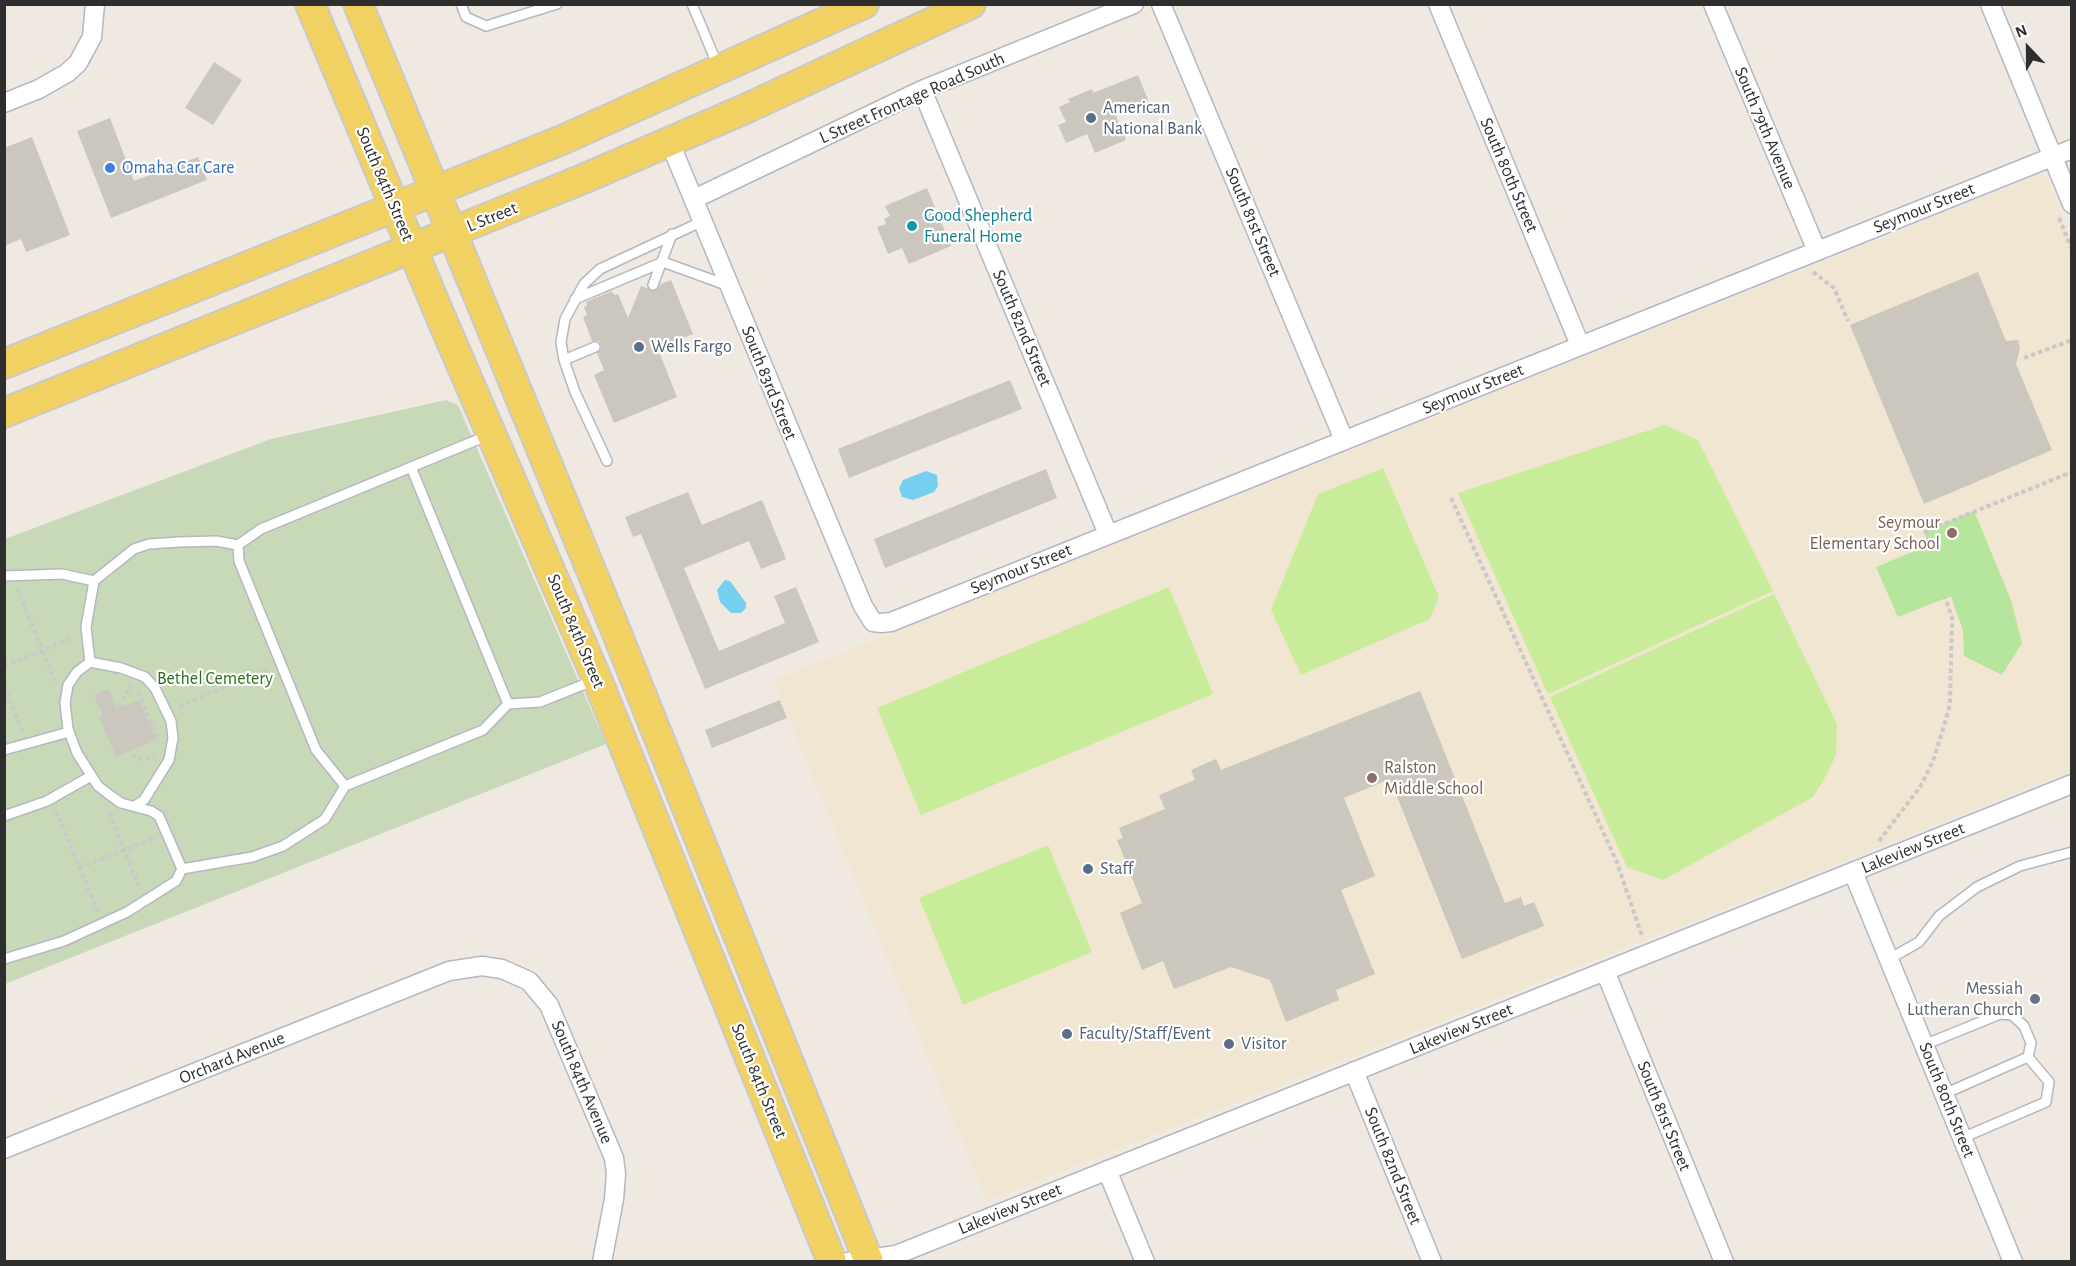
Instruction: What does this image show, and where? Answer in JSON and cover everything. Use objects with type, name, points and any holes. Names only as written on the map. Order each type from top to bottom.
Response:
[{"type":"main road","name":"South 84th Street","points":[[310,4],[412,250],[597,679],[832,1262]]},
{"type":"main road","name":"South 84th Street","points":[[358,4],[619,636],[861,1261]]},
{"type":"main road","points":[[4,364],[436,191],[720,71],[864,4]]},
{"type":"main road","name":"L Street","points":[[4,412],[412,250],[670,143],[971,4]]},
{"type":"street","points":[[4,103],[39,89],[67,73],[84,55],[92,37],[95,4]]},
{"type":"street","name":"L Street Frontage Road South","points":[[694,199],[921,90],[1134,4]]},
{"type":"street","name":"South 81st Street","points":[[1161,4],[1344,440]]},
{"type":"street","name":"South 80th Street","points":[[1437,4],[1580,345]]},
{"type":"street","name":"South 79th Avenue","points":[[1713,4],[1817,251]]},
{"type":"street","points":[[1990,4],[2072,204]]},
{"type":"street","name":"South 82nd Street","points":[[921,90],[1108,534]]},
{"type":"street","name":"South 83rd Street","points":[[670,143],[863,606],[873,622]]},
{"type":"street","name":"Seymour Street","points":[[873,622],[891,622],[2072,149]]},
{"type":"street","name":"Lakeview Street","points":[[861,1261],[896,1255],[2072,784]]},
{"type":"street","name":"South 80th Street","points":[[1853,872],[2013,1262]]},
{"type":"street","name":"South 84th Avenue","points":[[459,968],[482,966],[513,972],[529,981],[549,1005],[614,1158],[616,1174],[614,1199],[602,1262]]},
{"type":"street","name":"Orchard Avenue","points":[[4,1149],[459,968]]},
{"type":"street","name":"South 81st Street","points":[[1605,971],[1724,1262]]},
{"type":"street","name":"South 82nd Street","points":[[1354,1071],[1432,1262]]},
{"type":"street","points":[[1107,1170],[1145,1262]]},
{"type":"lane","points":[[461,4],[466,17],[486,26],[557,4]]},
{"type":"lane","points":[[692,4],[720,71]]},
{"type":"lane","points":[[607,461],[575,392],[564,360],[562,332],[575,299],[584,284],[600,269],[703,221]]},
{"type":"lane","points":[[653,285],[672,234]]},
{"type":"lane","points":[[575,299],[663,262],[729,286]]},
{"type":"lane","points":[[564,360],[595,347]]},
{"type":"lane","points":[[90,662],[87,633],[88,604],[94,581],[134,549],[149,544],[216,541],[238,545],[261,529],[491,434]]},
{"type":"lane","points":[[411,467],[508,704]]},
{"type":"lane","points":[[238,545],[239,561],[316,750],[345,786]]},
{"type":"lane","points":[[8,576],[62,574],[94,581]]},
{"type":"lane","points":[[90,662],[135,677],[155,688],[167,711],[173,738],[144,800],[135,806]]},
{"type":"lane","points":[[4,959],[64,941],[103,923],[145,901],[176,881],[182,869],[159,816],[121,802],[98,786],[77,753],[69,732],[65,703],[68,685],[76,672],[90,662]]},
{"type":"lane","points":[[182,869],[252,857],[283,846],[325,819],[345,786],[483,730],[508,704],[540,702],[597,679]]},
{"type":"lane","points":[[4,750],[69,732]]},
{"type":"lane","points":[[4,816],[51,799],[91,776]]},
{"type":"lane","points":[[1889,959],[1919,942],[1939,916],[1977,887],[2020,866],[2072,852]]},
{"type":"lane","points":[[1924,1045],[2000,1014],[2006,1014],[2012,1015],[2024,1026],[2031,1043],[2028,1057]]},
{"type":"lane","points":[[1944,1094],[2028,1057]]},
{"type":"lane","points":[[1962,1138],[2046,1102],[2049,1082],[2028,1057]]},
{"type":"path","points":[[1809,269],[1834,288],[1848,321]]},
{"type":"path","points":[[2024,358],[2072,340]]},
{"type":"path","points":[[1924,532],[2072,472]]},
{"type":"path","points":[[1450,498],[1616,860],[1642,936]]},
{"type":"path","points":[[8,576],[65,703]]},
{"type":"path","points":[[1878,841],[1920,787],[1933,761],[1944,726],[1950,704],[1952,618],[1946,597]]},
{"type":"path","points":[[4,666],[87,633]]},
{"type":"path","points":[[167,711],[281,663]]},
{"type":"path","points":[[119,707],[135,677]]},
{"type":"path","points":[[132,754],[141,759],[167,754],[135,677]]},
{"type":"path","points":[[4,686],[28,744]]},
{"type":"path","points":[[98,786],[145,901]]},
{"type":"path","points":[[51,799],[103,923]]},
{"type":"path","points":[[79,868],[166,832]]},
{"type":"shaded area","name":"Ralston Middle School","points":[[2045,173],[2071,238],[2071,771],[987,1201],[774,682],[776,679]]},
{"type":"green space","name":"Bethel Cemetery","points":[[446,400],[458,405],[606,744],[5,984],[5,539],[271,439]]},
{"type":"green space","points":[[1665,425],[1698,440],[1773,591],[1548,694],[1458,493]]},
{"type":"green space","points":[[1383,468],[1439,597],[1430,619],[1301,675],[1271,610],[1318,494]]},
{"type":"green space","points":[[1974,511],[2011,600],[2022,643],[2002,675],[1964,656],[1963,631],[1951,596],[1898,617],[1876,567],[1929,545],[1924,532]]},
{"type":"green space","points":[[1169,587],[1213,694],[921,815],[877,708]]},
{"type":"green space","points":[[1774,594],[1837,724],[1836,755],[1827,774],[1813,797],[1663,880],[1627,867],[1550,697]]},
{"type":"green space","points":[[1048,845],[1092,952],[963,1005],[919,898]]},
{"type":"water","points":[[926,471],[937,475],[938,486],[934,492],[913,500],[902,497],[899,488],[903,480]]},
{"type":"water","points":[[725,580],[730,581],[746,603],[746,608],[741,613],[731,613],[720,602],[717,590]]},
{"type":"building","points":[[214,62],[242,80],[213,125],[185,108]]},
{"type":"building","name":"American National Bank","points":[[1138,75],[1148,100],[1115,114],[1126,140],[1095,153],[1087,134],[1066,143],[1058,125],[1066,122],[1059,107],[1070,102],[1068,99],[1092,89],[1093,93]]},
{"type":"building","name":"Omaha Car Care","points":[[110,118],[134,181],[198,157],[207,180],[111,218],[77,131]]},
{"type":"building","points":[[32,137],[70,235],[26,252],[21,239],[4,246],[4,148]]},
{"type":"building","name":"Good Shepherd Funeral Home","points":[[927,188],[951,246],[909,264],[902,248],[888,254],[877,227],[886,224],[884,219],[890,216],[885,206]]},
{"type":"building","points":[[1978,272],[2006,341],[2018,340],[2020,349],[2016,364],[2052,450],[1924,504],[1850,325]]},
{"type":"building","points":[[671,280],[693,334],[658,349],[677,397],[614,423],[594,375],[604,370],[597,353],[602,347],[599,341],[592,341],[583,317],[587,315],[584,307],[587,306],[586,302],[612,291],[614,295],[618,294],[628,318],[641,286],[655,291],[661,284]]},
{"type":"building","points":[[1010,380],[1022,409],[849,478],[838,449]]},
{"type":"building","points":[[1046,469],[1057,498],[885,568],[874,539]]},
{"type":"building","points":[[688,492],[702,525],[762,500],[786,559],[761,569],[749,541],[684,568],[719,651],[785,623],[774,596],[796,587],[819,642],[705,689],[641,534],[633,537],[625,517]]},
{"type":"building","points":[[109,689],[117,709],[139,700],[156,740],[116,757],[99,717],[103,716],[94,695]]},
{"type":"building","points":[[1420,691],[1505,903],[1521,897],[1524,906],[1534,902],[1544,926],[1462,959],[1390,779],[1344,798],[1375,876],[1341,890],[1375,974],[1336,990],[1339,1000],[1286,1022],[1270,980],[1231,967],[1174,989],[1163,961],[1142,970],[1120,913],[1142,903],[1117,840],[1123,838],[1119,828],[1165,809],[1159,795],[1195,780],[1191,770],[1216,759],[1221,770]]},
{"type":"building","points":[[780,700],[787,718],[712,748],[705,730]]},
{"type":"place","name":"American National Bank","points":[[1091,118]]},
{"type":"place","name":"Omaha Car Care","points":[[110,168]]},
{"type":"place","name":"Good Shepherd Funeral Home","points":[[912,226]]},
{"type":"place","name":"Wells Fargo","points":[[639,347]]},
{"type":"place","name":"Seymour Elementary School","points":[[1952,533]]},
{"type":"place","name":"Ralston Middle School","points":[[1372,778]]},
{"type":"place","name":"Staff","points":[[1088,869]]},
{"type":"place","name":"Messiah Lutheran Church","points":[[2035,999]]},
{"type":"place","name":"Faculty/Staff/Event","points":[[1067,1034]]},
{"type":"place","name":"Visitor","points":[[1229,1044]]}]
